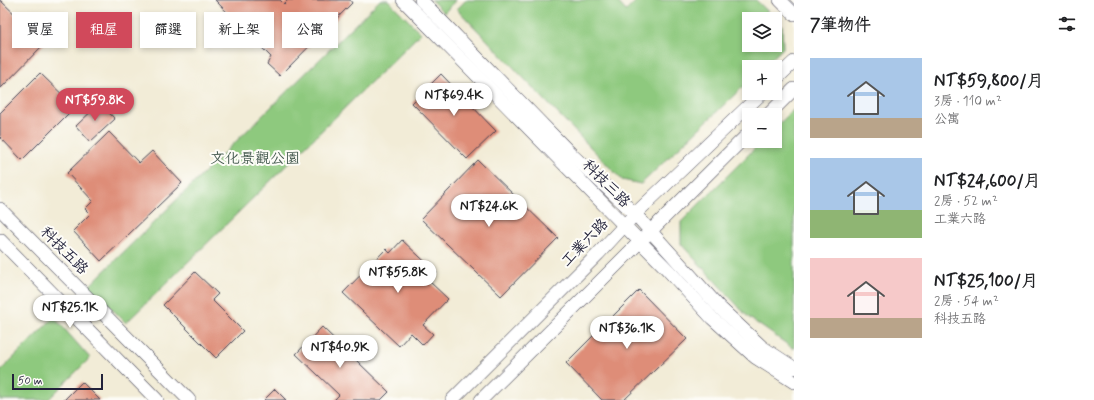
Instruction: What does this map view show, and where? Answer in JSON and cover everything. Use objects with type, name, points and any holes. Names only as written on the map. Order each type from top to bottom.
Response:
[{"type":"street","name":"科技三路","points":[[403,0],[624,225],[712,318],[749,352],[794,382]]},
{"type":"street","name":"科技三路","points":[[421,0],[572,155],[651,230],[720,308],[762,347],[794,368]]},
{"type":"street","points":[[780,0],[794,14]]},
{"type":"street","points":[[782,73],[794,62]]},
{"type":"street","points":[[775,108],[794,89]]},
{"type":"street","name":"工業六路","points":[[452,400],[598,254],[635,214],[755,100]]},
{"type":"street","points":[[481,400],[742,140]]},
{"type":"street","name":"科技五路","points":[[0,209],[189,400]]},
{"type":"street","points":[[0,240],[157,400]]},
{"type":"green space","name":"文化景觀公園","points":[[380,0],[388,0],[421,33],[126,323],[89,286],[331,48],[338,48],[338,41]]},
{"type":"green space","points":[[431,0],[456,0],[444,13]]},
{"type":"green space","points":[[466,0],[616,0],[626,11],[637,0],[756,0],[768,12],[742,12],[742,52],[779,52],[770,60],[742,60],[742,88],[641,184],[622,180],[457,9]]},
{"type":"green space","points":[[782,25],[783,48],[782,49]]},
{"type":"green space","points":[[794,109],[794,349],[748,317],[681,244],[681,222],[755,148],[782,148],[782,121]]},
{"type":"green space","points":[[54,317],[90,358],[48,400],[0,400],[0,371]]},
{"type":"building","points":[[0,0],[13,12],[12,48],[40,48],[0,89]]},
{"type":"building","points":[[215,0],[280,0],[284,4],[288,0],[350,0],[352,3],[338,17],[338,12],[282,12],[282,48],[308,48],[280,76],[267,64],[271,57],[262,48],[274,48],[274,12],[227,12]]},
{"type":"building","points":[[40,73],[75,107],[22,160],[0,137],[0,113]]},
{"type":"building","points":[[441,74],[496,131],[467,159],[412,103]]},
{"type":"building","points":[[100,103],[115,119],[90,142],[76,126]]},
{"type":"building","points":[[109,132],[139,163],[152,151],[182,183],[101,261],[73,231],[90,214],[85,209],[93,201],[67,173]]},
{"type":"building","points":[[478,160],[558,238],[501,296],[421,219]]},
{"type":"building","points":[[402,240],[437,273],[429,281],[448,299],[423,325],[433,334],[423,345],[411,333],[399,346],[343,293],[386,249],[390,253]]},
{"type":"building","points":[[195,272],[218,294],[212,300],[243,331],[216,358],[163,305]]},
{"type":"building","points":[[639,290],[687,339],[624,400],[602,400],[566,363]]},
{"type":"building","points":[[322,327],[389,392],[381,400],[334,400],[339,395],[296,354]]},
{"type":"building","points":[[82,382],[100,400],[64,400]]},
{"type":"building","points":[[275,389],[286,400],[264,400]]}]
